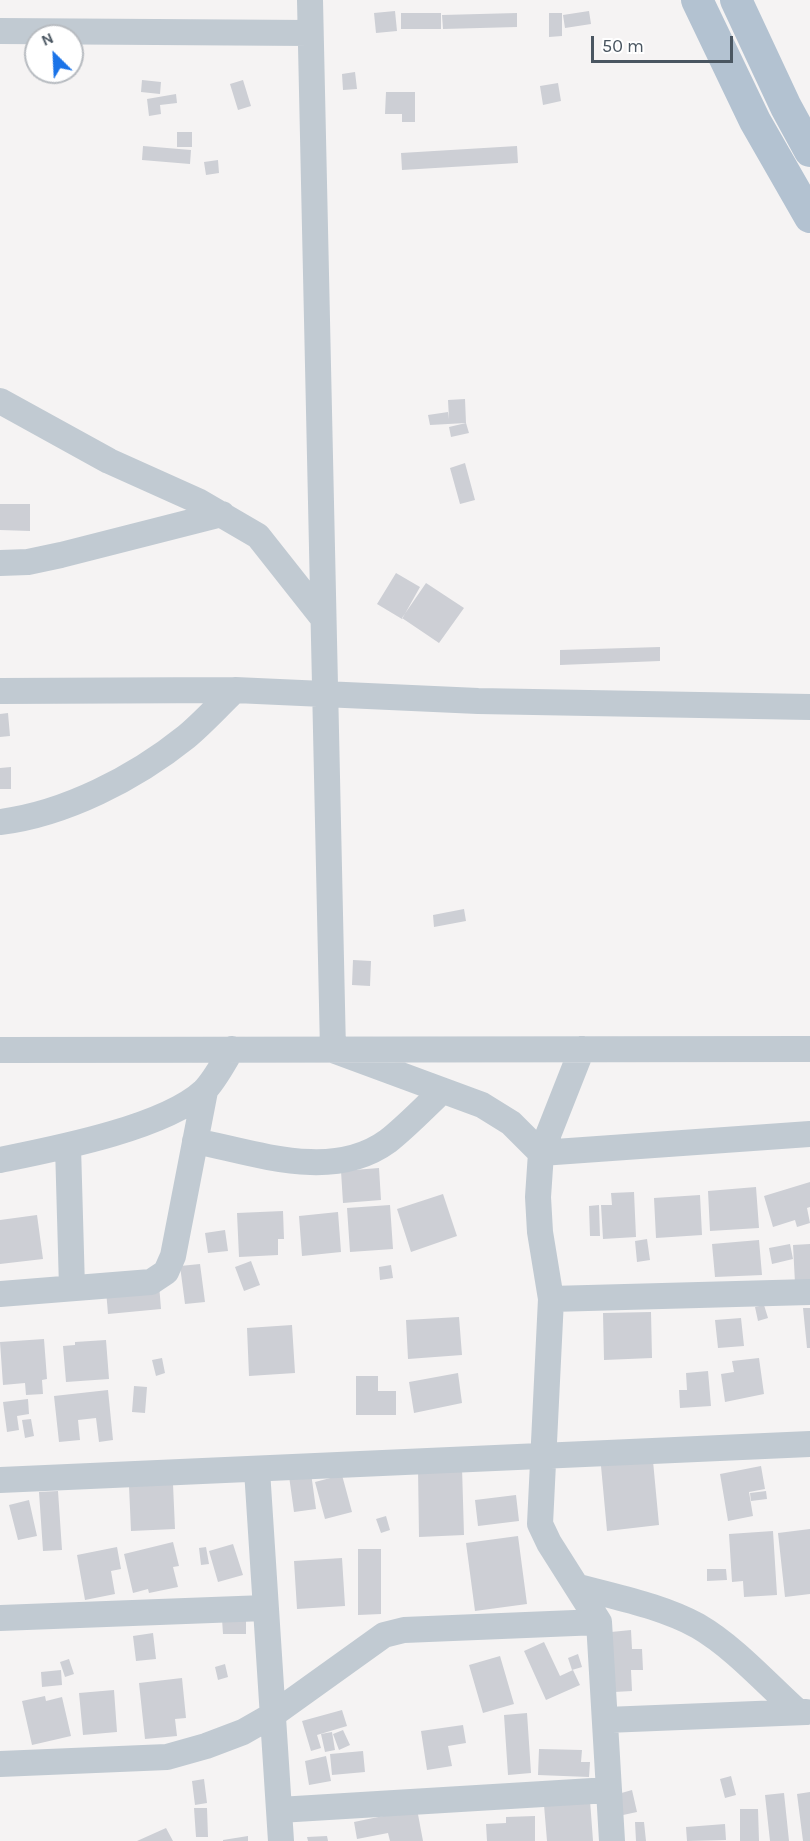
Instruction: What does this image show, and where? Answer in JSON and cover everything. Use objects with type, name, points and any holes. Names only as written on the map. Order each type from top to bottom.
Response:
[{"type":"main road","points":[[697,0],[755,121],[810,217]]},
{"type":"main road","points":[[736,0],[786,107],[810,151]]},
{"type":"street","points":[[310,0],[333,1050]]},
{"type":"street","points":[[0,31],[310,33]]},
{"type":"street","points":[[4,407],[109,461],[222,514],[258,536],[322,617]]},
{"type":"street","points":[[0,563],[50,558],[222,514]]},
{"type":"street","points":[[0,822],[26,819],[54,809],[128,776],[185,737],[235,690]]},
{"type":"street","points":[[0,691],[235,690],[490,701],[810,707]]},
{"type":"street","points":[[0,1294],[152,1282],[166,1272],[173,1256],[205,1090],[232,1049]]},
{"type":"street","points":[[582,1049],[541,1153],[538,1197],[540,1232],[551,1299],[546,1456],[540,1498],[540,1524],[549,1543],[579,1587],[599,1622],[612,1841]]},
{"type":"street","points":[[0,1050],[810,1049]]},
{"type":"street","points":[[333,1050],[482,1105],[511,1123],[541,1153],[810,1134]]},
{"type":"street","points":[[0,1160],[68,1146],[148,1121],[177,1109],[205,1090]]},
{"type":"street","points":[[195,1141],[305,1162],[334,1162],[365,1153],[387,1141],[442,1091]]},
{"type":"street","points":[[68,1146],[72,1288]]},
{"type":"street","points":[[551,1299],[810,1293]]},
{"type":"street","points":[[0,1480],[810,1444]]},
{"type":"street","points":[[257,1470],[271,1716],[281,1841]]},
{"type":"street","points":[[579,1587],[668,1612],[700,1628],[725,1646],[803,1712]]},
{"type":"street","points":[[0,1618],[265,1608]]},
{"type":"street","points":[[0,1764],[167,1757],[243,1732],[271,1716],[384,1635],[404,1630],[599,1622]]},
{"type":"street","points":[[606,1720],[803,1712]]},
{"type":"street","points":[[279,1810],[609,1790]]},
{"type":"building","points":[[395,11],[397,31],[376,33],[374,13]]},
{"type":"building","points":[[589,11],[591,24],[565,28],[563,15]]},
{"type":"building","points":[[401,13],[441,13],[441,29],[401,29]]},
{"type":"building","points":[[517,13],[517,27],[443,29],[442,15]]},
{"type":"building","points":[[549,13],[562,13],[562,36],[549,37]]},
{"type":"building","points":[[355,72],[357,89],[343,90],[342,74]]},
{"type":"building","points":[[142,80],[161,82],[160,94],[141,92]]},
{"type":"building","points":[[243,80],[251,106],[238,110],[230,84]]},
{"type":"building","points":[[558,83],[561,101],[543,105],[540,86]]},
{"type":"building","points":[[386,92],[415,92],[415,122],[402,122],[402,114],[385,114]]},
{"type":"building","points":[[176,94],[177,103],[160,105],[161,114],[149,116],[147,99]]},
{"type":"building","points":[[177,132],[192,132],[192,147],[177,147]]},
{"type":"building","points":[[143,146],[191,150],[190,164],[142,160]]},
{"type":"building","points":[[517,146],[518,163],[402,170],[401,153]]},
{"type":"building","points":[[218,160],[219,173],[206,175],[204,162]]},
{"type":"building","points":[[465,399],[466,423],[430,425],[428,415],[448,412],[449,419],[448,400]]},
{"type":"building","points":[[466,423],[469,433],[451,437],[449,427]]},
{"type":"building","points":[[465,463],[475,500],[460,504],[450,468]]},
{"type":"building","points":[[0,504],[30,504],[30,531],[0,530]]},
{"type":"building","points":[[396,573],[420,587],[402,619],[377,604]]},
{"type":"building","points":[[426,583],[464,608],[439,643],[402,618]]},
{"type":"building","points":[[660,647],[660,661],[560,665],[560,650]]},
{"type":"building","points":[[8,713],[10,736],[0,737],[0,714]]},
{"type":"building","points":[[11,767],[11,789],[0,789],[0,768]]},
{"type":"building","points":[[464,909],[466,921],[434,927],[433,915]]},
{"type":"building","points":[[353,960],[371,961],[370,986],[352,985]]},
{"type":"building","points":[[379,1168],[381,1200],[343,1203],[341,1171]]},
{"type":"building","points":[[810,1182],[810,1207],[807,1208],[810,1223],[797,1227],[795,1220],[773,1227],[764,1196]]},
{"type":"building","points":[[756,1187],[759,1228],[710,1231],[708,1191]]},
{"type":"building","points":[[634,1192],[636,1237],[603,1239],[601,1205],[612,1205],[611,1193]]},
{"type":"building","points":[[443,1194],[457,1236],[411,1252],[397,1209]]},
{"type":"building","points":[[700,1195],[702,1235],[656,1238],[654,1198]]},
{"type":"building","points":[[390,1205],[393,1249],[350,1252],[347,1208]]},
{"type":"building","points":[[599,1205],[600,1236],[590,1236],[589,1206]]},
{"type":"building","points":[[283,1211],[284,1239],[278,1239],[278,1255],[239,1257],[237,1213]]},
{"type":"building","points":[[338,1212],[341,1252],[302,1256],[299,1216]]},
{"type":"building","points":[[37,1215],[43,1259],[0,1264],[0,1220]]},
{"type":"building","points":[[225,1230],[228,1251],[208,1253],[205,1233]]},
{"type":"building","points":[[647,1239],[650,1260],[637,1262],[635,1241]]},
{"type":"building","points":[[759,1240],[762,1275],[715,1277],[712,1244]]},
{"type":"building","points":[[790,1244],[793,1259],[772,1264],[769,1248]]},
{"type":"building","points":[[810,1244],[810,1282],[795,1283],[793,1245]]},
{"type":"building","points":[[251,1261],[260,1285],[244,1291],[235,1267]]},
{"type":"building","points":[[200,1264],[205,1302],[185,1304],[180,1266]]},
{"type":"building","points":[[391,1265],[393,1278],[380,1280],[379,1267]]},
{"type":"building","points":[[158,1272],[161,1309],[108,1314],[105,1278]]},
{"type":"building","points":[[764,1305],[768,1318],[758,1321],[755,1307]]},
{"type":"building","points":[[803,1308],[810,1308],[810,1348],[807,1348]]},
{"type":"building","points":[[651,1312],[652,1358],[604,1360],[603,1313]]},
{"type":"building","points":[[459,1317],[462,1355],[408,1359],[406,1320]]},
{"type":"building","points":[[741,1318],[744,1346],[718,1348],[715,1320]]},
{"type":"building","points":[[292,1325],[295,1373],[249,1376],[247,1328]]},
{"type":"building","points":[[44,1339],[47,1379],[42,1380],[43,1394],[26,1395],[25,1383],[3,1385],[0,1342]]},
{"type":"building","points":[[106,1340],[109,1379],[66,1382],[63,1346],[75,1345],[75,1342]]},
{"type":"building","points":[[162,1358],[165,1373],[156,1376],[152,1360]]},
{"type":"building","points":[[759,1358],[764,1394],[725,1402],[721,1374],[734,1372],[732,1361]]},
{"type":"building","points":[[708,1371],[711,1406],[680,1408],[679,1390],[687,1390],[686,1373]]},
{"type":"building","points":[[458,1373],[462,1403],[414,1413],[409,1382]]},
{"type":"building","points":[[356,1376],[378,1376],[378,1391],[396,1391],[396,1415],[356,1415]]},
{"type":"building","points":[[134,1386],[147,1387],[145,1413],[132,1412]]},
{"type":"building","points":[[108,1390],[113,1440],[99,1442],[96,1418],[78,1420],[80,1440],[59,1442],[54,1396]]},
{"type":"building","points":[[28,1399],[29,1414],[17,1416],[19,1430],[7,1432],[3,1402]]},
{"type":"building","points":[[31,1419],[34,1436],[25,1438],[22,1420]]},
{"type":"building","points":[[653,1461],[659,1525],[607,1531],[601,1466]]},
{"type":"building","points":[[761,1466],[765,1489],[749,1492],[753,1516],[728,1521],[720,1474]]},
{"type":"building","points":[[462,1467],[464,1535],[419,1537],[418,1468]]},
{"type":"building","points":[[311,1473],[316,1509],[294,1512],[289,1476]]},
{"type":"building","points":[[342,1475],[352,1512],[325,1519],[315,1482]]},
{"type":"building","points":[[173,1484],[175,1529],[131,1531],[129,1486]]},
{"type":"building","points":[[58,1491],[62,1550],[43,1551],[39,1492]]},
{"type":"building","points":[[766,1491],[767,1499],[751,1501],[750,1493]]},
{"type":"building","points":[[516,1495],[519,1521],[478,1526],[475,1500]]},
{"type":"building","points":[[29,1500],[37,1536],[18,1540],[9,1505]]},
{"type":"building","points":[[386,1516],[390,1530],[381,1533],[376,1519]]},
{"type":"building","points":[[810,1529],[810,1594],[785,1597],[778,1533]]},
{"type":"building","points":[[773,1531],[777,1595],[744,1597],[743,1581],[732,1582],[729,1534]]},
{"type":"building","points":[[518,1536],[527,1604],[475,1611],[466,1543]]},
{"type":"building","points":[[173,1542],[179,1566],[173,1567],[178,1587],[149,1593],[148,1589],[133,1593],[124,1554]]},
{"type":"building","points":[[233,1544],[243,1575],[218,1582],[209,1551]]},
{"type":"building","points":[[117,1547],[121,1569],[111,1571],[115,1594],[85,1600],[77,1555]]},
{"type":"building","points":[[206,1547],[209,1564],[201,1565],[199,1548]]},
{"type":"building","points":[[358,1549],[381,1549],[381,1614],[358,1615]]},
{"type":"building","points":[[342,1558],[345,1606],[297,1609],[294,1561]]},
{"type":"building","points":[[707,1569],[726,1569],[727,1580],[707,1581]]},
{"type":"building","points":[[246,1618],[246,1634],[223,1634],[222,1619]]},
{"type":"building","points":[[631,1630],[632,1649],[642,1649],[643,1670],[631,1670],[632,1691],[614,1692],[611,1632]]},
{"type":"building","points":[[153,1633],[156,1659],[136,1661],[133,1636]]},
{"type":"building","points":[[544,1642],[560,1676],[573,1670],[580,1685],[546,1700],[524,1651]]},
{"type":"building","points":[[578,1654],[582,1667],[572,1670],[568,1658]]},
{"type":"building","points":[[500,1656],[514,1704],[483,1713],[469,1665]]},
{"type":"building","points":[[69,1659],[74,1674],[65,1677],[60,1662]]},
{"type":"building","points":[[225,1664],[228,1677],[218,1680],[215,1667]]},
{"type":"building","points":[[61,1670],[62,1685],[42,1687],[41,1672]]},
{"type":"building","points":[[182,1678],[186,1718],[175,1719],[177,1736],[145,1739],[139,1683]]},
{"type":"building","points":[[114,1690],[117,1732],[83,1735],[79,1693]]},
{"type":"building","points":[[45,1696],[46,1701],[62,1697],[71,1736],[32,1745],[22,1701]]},
{"type":"building","points":[[342,1710],[347,1726],[317,1735],[321,1748],[311,1751],[302,1721]]},
{"type":"building","points":[[527,1713],[531,1773],[508,1775],[504,1715]]},
{"type":"building","points":[[463,1725],[466,1743],[448,1746],[452,1766],[427,1770],[421,1731]]},
{"type":"building","points":[[343,1730],[350,1745],[339,1750],[333,1734]]},
{"type":"building","points":[[332,1732],[335,1750],[325,1752],[321,1734]]},
{"type":"building","points":[[539,1749],[582,1750],[581,1762],[590,1762],[589,1777],[538,1775]]},
{"type":"building","points":[[363,1751],[365,1772],[332,1775],[330,1754]]},
{"type":"building","points":[[326,1756],[331,1781],[309,1785],[305,1761]]},
{"type":"building","points":[[731,1776],[736,1795],[725,1798],[720,1779]]},
{"type":"building","points":[[204,1779],[207,1803],[195,1805],[192,1781]]},
{"type":"building","points":[[632,1790],[637,1812],[623,1815],[618,1794]]},
{"type":"building","points":[[810,1792],[810,1841],[803,1841],[797,1794]]},
{"type":"building","points":[[784,1793],[789,1841],[770,1841],[765,1795]]},
{"type":"building","points":[[590,1800],[593,1841],[547,1841],[544,1805]]},
{"type":"building","points":[[194,1808],[207,1808],[208,1837],[196,1837]]},
{"type":"building","points":[[417,1809],[423,1841],[390,1841],[388,1833],[357,1839],[354,1822]]},
{"type":"building","points":[[740,1809],[758,1809],[759,1841],[740,1841]]},
{"type":"building","points":[[535,1816],[535,1841],[487,1841],[486,1824],[506,1823],[506,1817]]},
{"type":"building","points":[[635,1822],[644,1822],[646,1841],[636,1841]]},
{"type":"building","points":[[725,1824],[726,1840],[687,1841],[686,1827]]},
{"type":"building","points":[[166,1828],[173,1841],[137,1841]]},
{"type":"building","points":[[248,1836],[248,1841],[223,1841],[223,1840]]},
{"type":"building","points":[[327,1836],[328,1841],[308,1841],[307,1837]]}]
